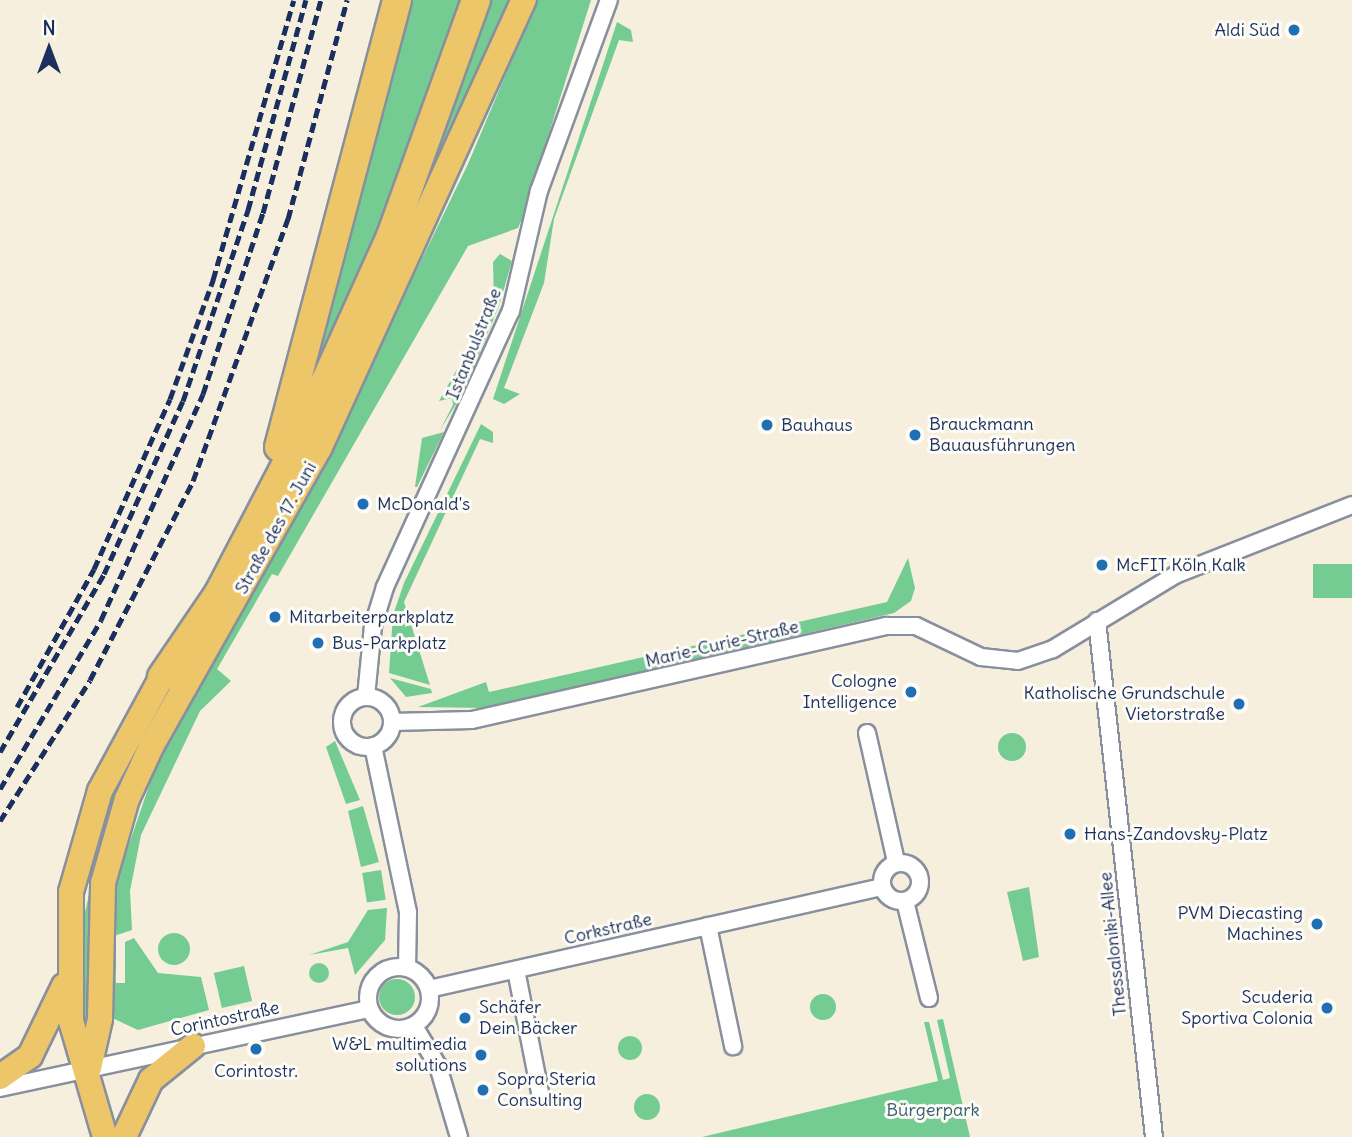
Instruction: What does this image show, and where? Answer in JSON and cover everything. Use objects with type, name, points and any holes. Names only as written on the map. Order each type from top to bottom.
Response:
[{"type":"highway","points":[[162,677],[281,442],[397,0]]},
{"type":"highway","points":[[162,677],[219,593],[299,440],[391,236],[476,0]]},
{"type":"main road","name":"Straße des 17. Juni","points":[[89,1068],[100,1019],[103,883],[127,799],[319,449],[524,0]]},
{"type":"main road","name":"Straße des 17. Juni","points":[[105,1137],[89,1068],[71,1021],[67,975],[71,892],[81,848],[128,732],[162,677]]},
{"type":"main road","points":[[0,1077],[36,1046],[67,975]]},
{"type":"main road","points":[[124,1137],[151,1080],[193,1046]]},
{"type":"street","name":"Istanbulstraße","points":[[366,696],[373,626],[385,587],[507,321],[539,191],[609,0]]},
{"type":"street","points":[[1097,621],[1177,574],[1352,505]]},
{"type":"street","name":"Marie-Curie-Straße","points":[[392,722],[472,720],[886,626],[916,626],[1002,660],[1053,649],[1097,621]]},
{"type":"street","name":"Thessaloniki-Allee","points":[[1097,621],[1154,1137]]},
{"type":"street","points":[[366,696],[384,704],[392,722],[384,740],[373,746],[356,744],[342,724],[346,708],[366,696]]},
{"type":"street","points":[[867,733],[896,862],[919,875],[916,894],[905,901],[890,898],[882,887],[887,867],[896,862]]},
{"type":"street","points":[[373,746],[408,912],[407,968],[429,989],[429,1010],[414,1026],[388,1028],[369,1009],[369,989],[379,973],[407,968]]},
{"type":"street","name":"Corkstraße","points":[[429,989],[882,887]]},
{"type":"street","points":[[905,901],[929,998]]},
{"type":"street","points":[[708,926],[733,1046]]},
{"type":"street","points":[[516,970],[541,1092]]},
{"type":"street","name":"Corintostraße","points":[[0,1088],[369,1009]]},
{"type":"street","points":[[414,1026],[438,1066],[459,1137]]},
{"type":"green space","points":[[409,0],[467,0],[421,135],[309,388]]},
{"type":"green space","points":[[488,0],[512,0],[447,155],[175,686],[91,917],[90,1022],[84,1022],[84,916],[113,794]]},
{"type":"green space","points":[[537,0],[591,0],[518,228],[468,246],[278,576],[272,574],[217,669],[231,681],[200,711],[141,835],[130,891],[132,930],[108,938],[115,885],[162,748],[327,454],[468,164]]},
{"type":"green space","points":[[617,22],[631,30],[633,42],[619,40],[554,219],[544,283],[504,388],[520,394],[504,404],[493,399]]},
{"type":"green space","points":[[500,254],[512,261],[499,306],[463,393],[440,430],[453,405],[452,398],[439,401],[494,304],[493,262]]},
{"type":"green space","points":[[481,424],[493,432],[493,443],[480,439],[404,602],[430,685],[389,673],[393,615],[404,583]]},
{"type":"green space","points":[[444,432],[417,487],[415,487],[422,438]]},
{"type":"green space","points":[[908,558],[915,588],[911,601],[894,613],[485,708],[418,707],[486,682],[489,692],[887,602]]},
{"type":"green space","points":[[1313,564],[1352,564],[1352,598],[1313,598]]},
{"type":"green space","points":[[390,678],[431,689],[432,693],[406,697]]},
{"type":"green space","points":[[1012,733],[1022,737],[1026,747],[1022,757],[1012,761],[1002,757],[998,747],[1002,737]]},
{"type":"green space","points":[[335,741],[360,800],[346,804],[326,747]]},
{"type":"green space","points":[[363,806],[379,862],[361,867],[348,811]]},
{"type":"green space","points":[[381,870],[386,900],[367,903],[362,873]]},
{"type":"green space","points":[[1029,887],[1039,957],[1023,961],[1007,892]]},
{"type":"green space","points":[[387,908],[385,940],[355,975],[348,948],[309,955],[348,942],[368,910]]},
{"type":"green space","points":[[174,933],[185,938],[190,949],[185,960],[174,965],[163,960],[158,949],[163,938]]},
{"type":"green space","points":[[134,938],[158,973],[201,977],[209,1010],[138,1030],[110,1017],[107,946],[116,944],[116,983],[125,983],[125,942]]},
{"type":"green space","points":[[319,963],[326,966],[329,973],[326,980],[319,983],[312,980],[309,973],[312,966]]},
{"type":"green space","points":[[244,966],[252,1001],[222,1008],[214,973]]},
{"type":"green space","points":[[397,979],[410,984],[415,997],[410,1010],[397,1015],[384,1010],[379,997],[384,984]]},
{"type":"green space","points":[[823,994],[832,998],[836,1007],[832,1016],[823,1020],[814,1016],[810,1007],[814,998]]},
{"type":"green space","name":"Bürgerpark","points":[[943,1019],[970,1137],[702,1137],[938,1081],[924,1022],[929,1022],[943,1080],[950,1078],[937,1020]]},
{"type":"green space","points":[[630,1036],[639,1039],[642,1048],[639,1057],[630,1060],[621,1057],[618,1048],[621,1039]]},
{"type":"green space","points":[[647,1094],[656,1098],[660,1107],[656,1116],[647,1120],[638,1116],[634,1107],[638,1098]]},
{"type":"railway","points":[[17,707],[94,569],[170,399],[213,280],[294,0]]},
{"type":"railway","points":[[0,752],[104,574],[183,401],[248,210],[306,0]]},
{"type":"railway","points":[[0,789],[101,620],[203,394],[263,213],[321,0]]},
{"type":"railway","points":[[0,821],[90,680],[193,481],[288,219],[347,0]]},
{"type":"place","name":"Aldi Süd","points":[[1294,30]]},
{"type":"place","name":"Bauhaus","points":[[767,425]]},
{"type":"place","name":"Brauckmann Bauausführungen","points":[[915,435]]},
{"type":"place","name":"McDonald's","points":[[363,504]]},
{"type":"place","name":"McFIT Köln Kalk","points":[[1102,565]]},
{"type":"place","name":"Mitarbeiterparkplatz","points":[[275,617]]},
{"type":"place","name":"Bus-Parkplatz","points":[[318,643]]},
{"type":"place","name":"Cologne Intelligence","points":[[911,692]]},
{"type":"place","name":"Katholische Grundschule Vietorstraße","points":[[1239,704]]},
{"type":"place","name":"Hans-Zandovsky-Platz","points":[[1070,834]]},
{"type":"place","name":"PVM Diecasting Machines","points":[[1317,924]]},
{"type":"place","name":"Scuderia Sportiva Colonia","points":[[1327,1008]]},
{"type":"place","name":"Schäfer Dein Bäcker","points":[[465,1018]]},
{"type":"place","name":"Corintostr.","points":[[256,1049]]},
{"type":"place","name":"W&L multimedia solutions","points":[[481,1055]]},
{"type":"place","name":"Sopra Steria Consulting","points":[[483,1090]]}]
